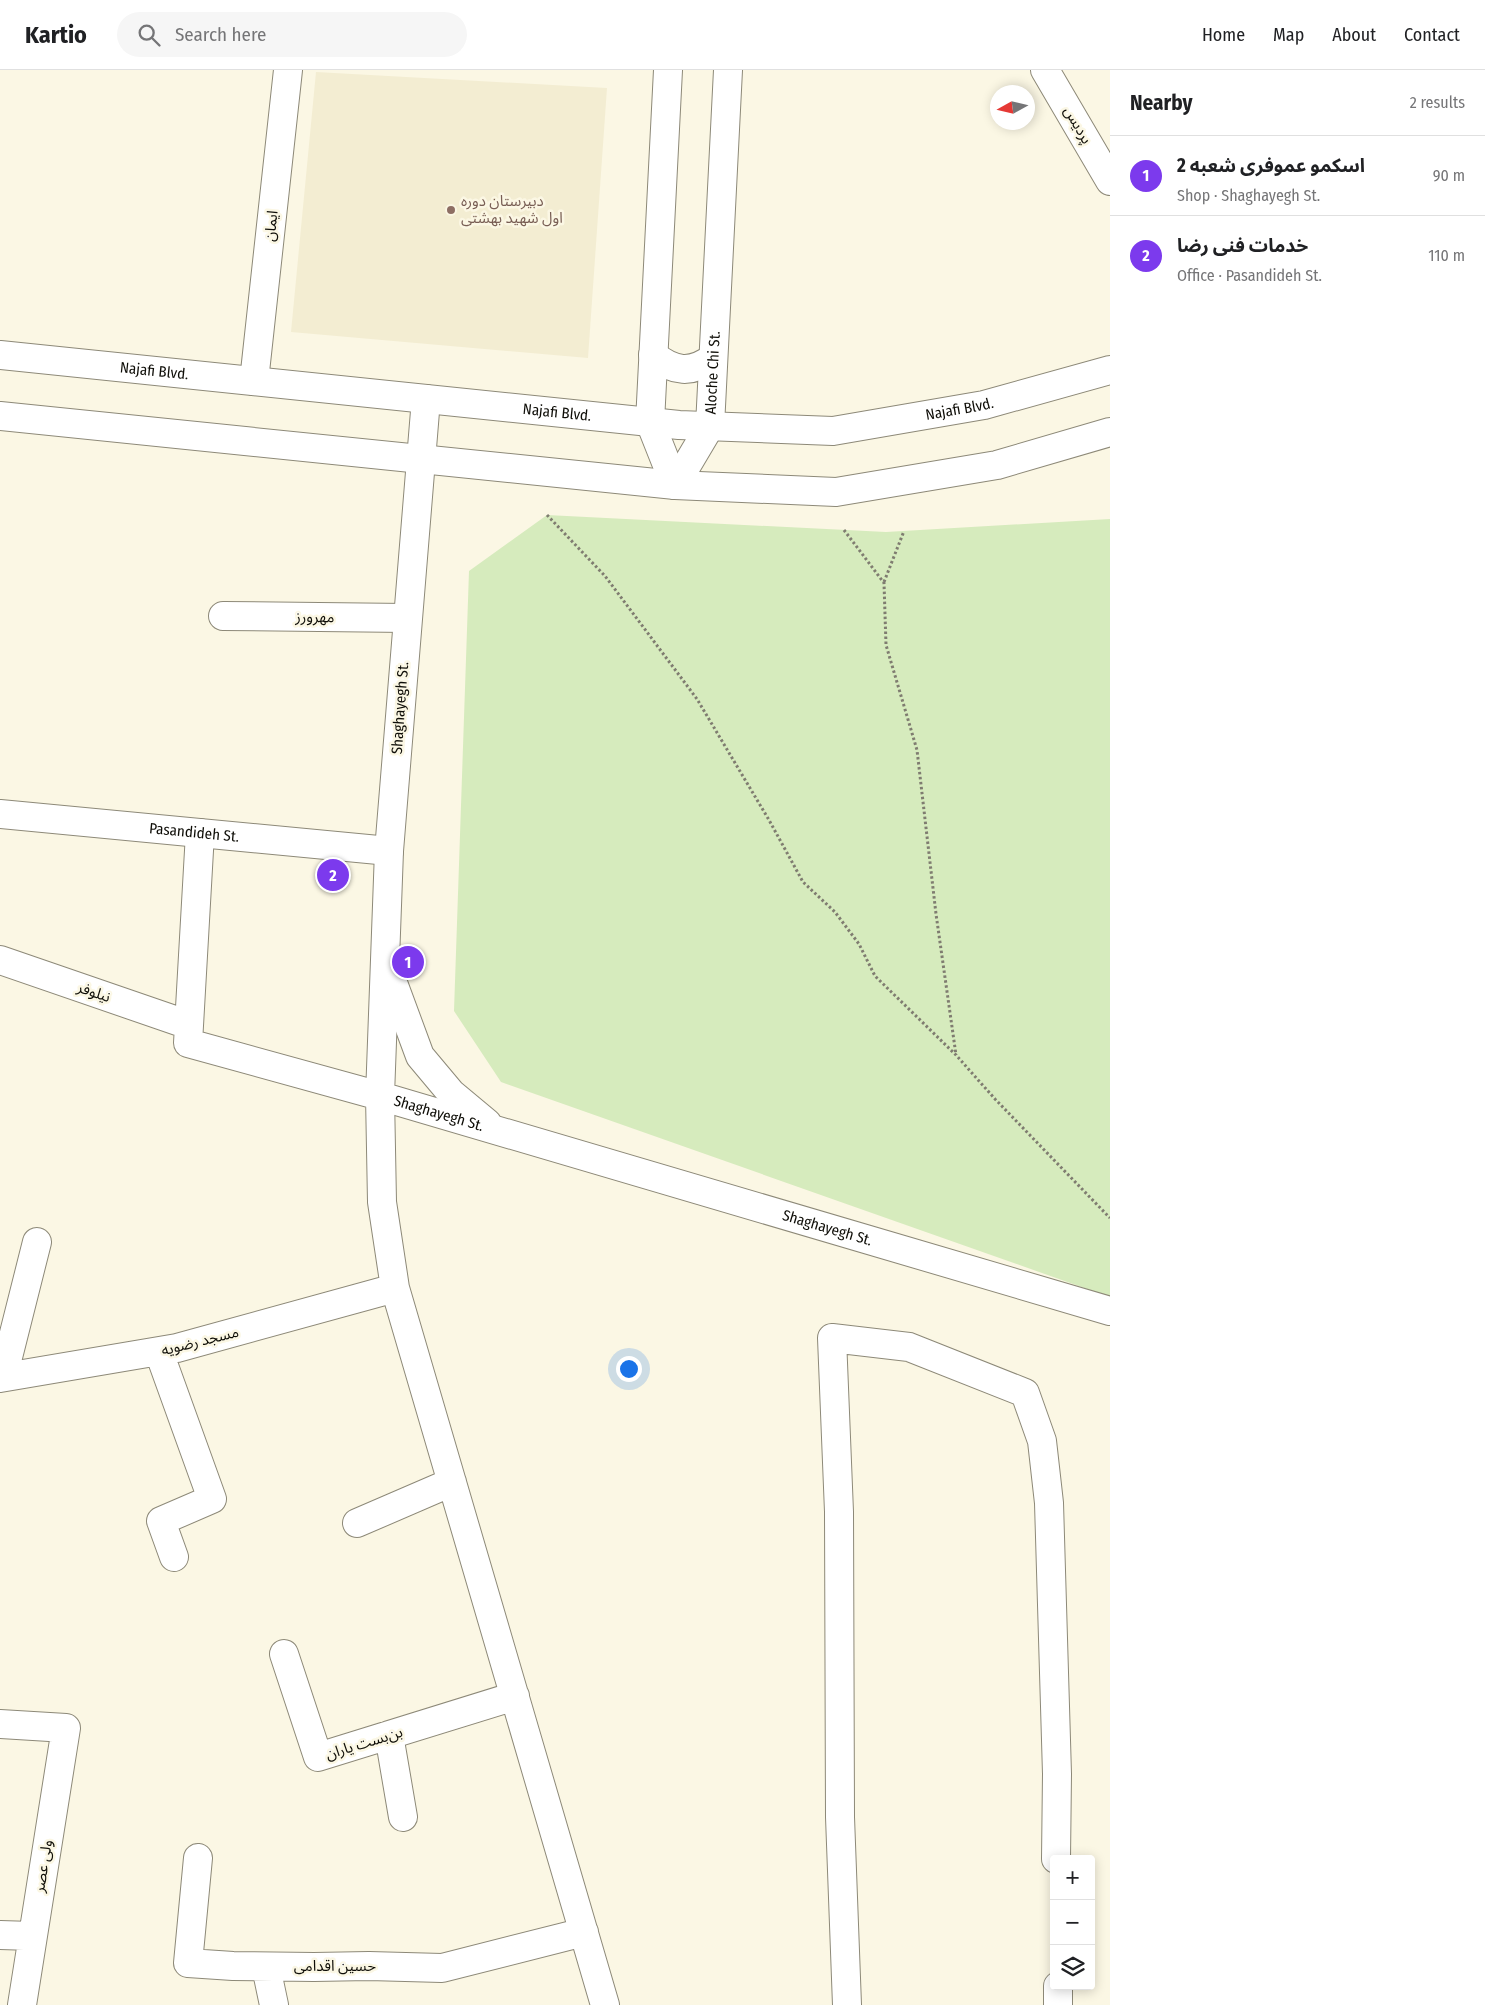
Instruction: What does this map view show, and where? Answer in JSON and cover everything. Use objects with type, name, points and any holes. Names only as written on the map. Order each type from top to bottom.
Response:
[{"type":"street","name":"ایمان","points":[[254,381],[288,70]]},
{"type":"street","points":[[668,70],[650,422],[675,485]]},
{"type":"street","name":"Aloche Chi St.","points":[[675,485],[710,426],[728,70]]},
{"type":"street","name":"پردیس","points":[[1045,70],[1110,181]]},
{"type":"street","points":[[653,355],[664,364],[676,368],[690,369],[702,366],[713,358]]},
{"type":"street","name":"Najafi Blvd.","points":[[0,356],[650,422],[832,431],[984,406],[1110,370]]},
{"type":"street","name":"Shaghayegh St.","points":[[426,399],[389,851],[380,1096],[1110,1311]]},
{"type":"street","points":[[0,416],[675,485],[836,492],[997,465],[1110,432]]},
{"type":"street","name":"مهرورز","points":[[223,616],[407,618]]},
{"type":"street","name":"Pasandideh St.","points":[[0,814],[389,851]]},
{"type":"street","points":[[200,833],[188,1043],[380,1096],[382,1202],[395,1288],[605,2005]]},
{"type":"street","name":"نیلوفر","points":[[0,960],[188,1025]]},
{"type":"street","points":[[385,960],[420,1056],[451,1094],[496,1130]]},
{"type":"street","points":[[1,1378],[37,1242]]},
{"type":"street","name":"مسجد رضویه","points":[[1,1378],[159,1352],[395,1288]]},
{"type":"street","points":[[846,2005],[840,1817],[839,1512],[832,1338],[909,1347],[1025,1393],[1042,1441],[1048,1503],[1056,1774],[1056,1855]]},
{"type":"street","points":[[159,1352],[212,1499],[161,1521],[174,1557]]},
{"type":"street","points":[[357,1522],[452,1482]]},
{"type":"street","name":"بن‌بست یاران","points":[[284,1654],[318,1757],[514,1696]]},
{"type":"street","name":"ولی عصر","points":[[0,1724],[66,1728],[22,2005]]},
{"type":"street","points":[[389,1735],[403,1816]]},
{"type":"street","name":"حسین اقدامی","points":[[198,1858],[188,1963],[442,1968],[584,1932]]},
{"type":"street","points":[[0,1935],[32,1936]]},
{"type":"street","points":[[593,1964],[623,2005]]},
{"type":"street","points":[[266,1966],[274,2005]]},
{"type":"street","points":[[1058,1990],[1058,2005]]},
{"type":"path","points":[[547,515],[605,576],[697,699],[769,820],[803,882],[836,912],[859,944],[875,976],[956,1055],[995,1099],[1110,1218]]},
{"type":"path","points":[[844,530],[884,583]]},
{"type":"path","points":[[904,531],[884,583],[886,645],[917,750],[936,914],[956,1055]]},
{"type":"shaded area","name":"دبیرستان دوره اول شهید بهشتی","points":[[316,72],[607,88],[588,358],[291,332]]},
{"type":"green space","points":[[547,515],[886,532],[1110,519],[1110,1297],[501,1082],[454,1011],[469,571]]},
{"type":"place","name":"دبیرستان دوره اول شهید بهشتی","points":[[451,210]]},
{"type":"place","name":"خدمات فنی رضا","points":[[333,875]]},
{"type":"place","name":"اسکمو عموفری شعبه 2","points":[[408,962]]}]
